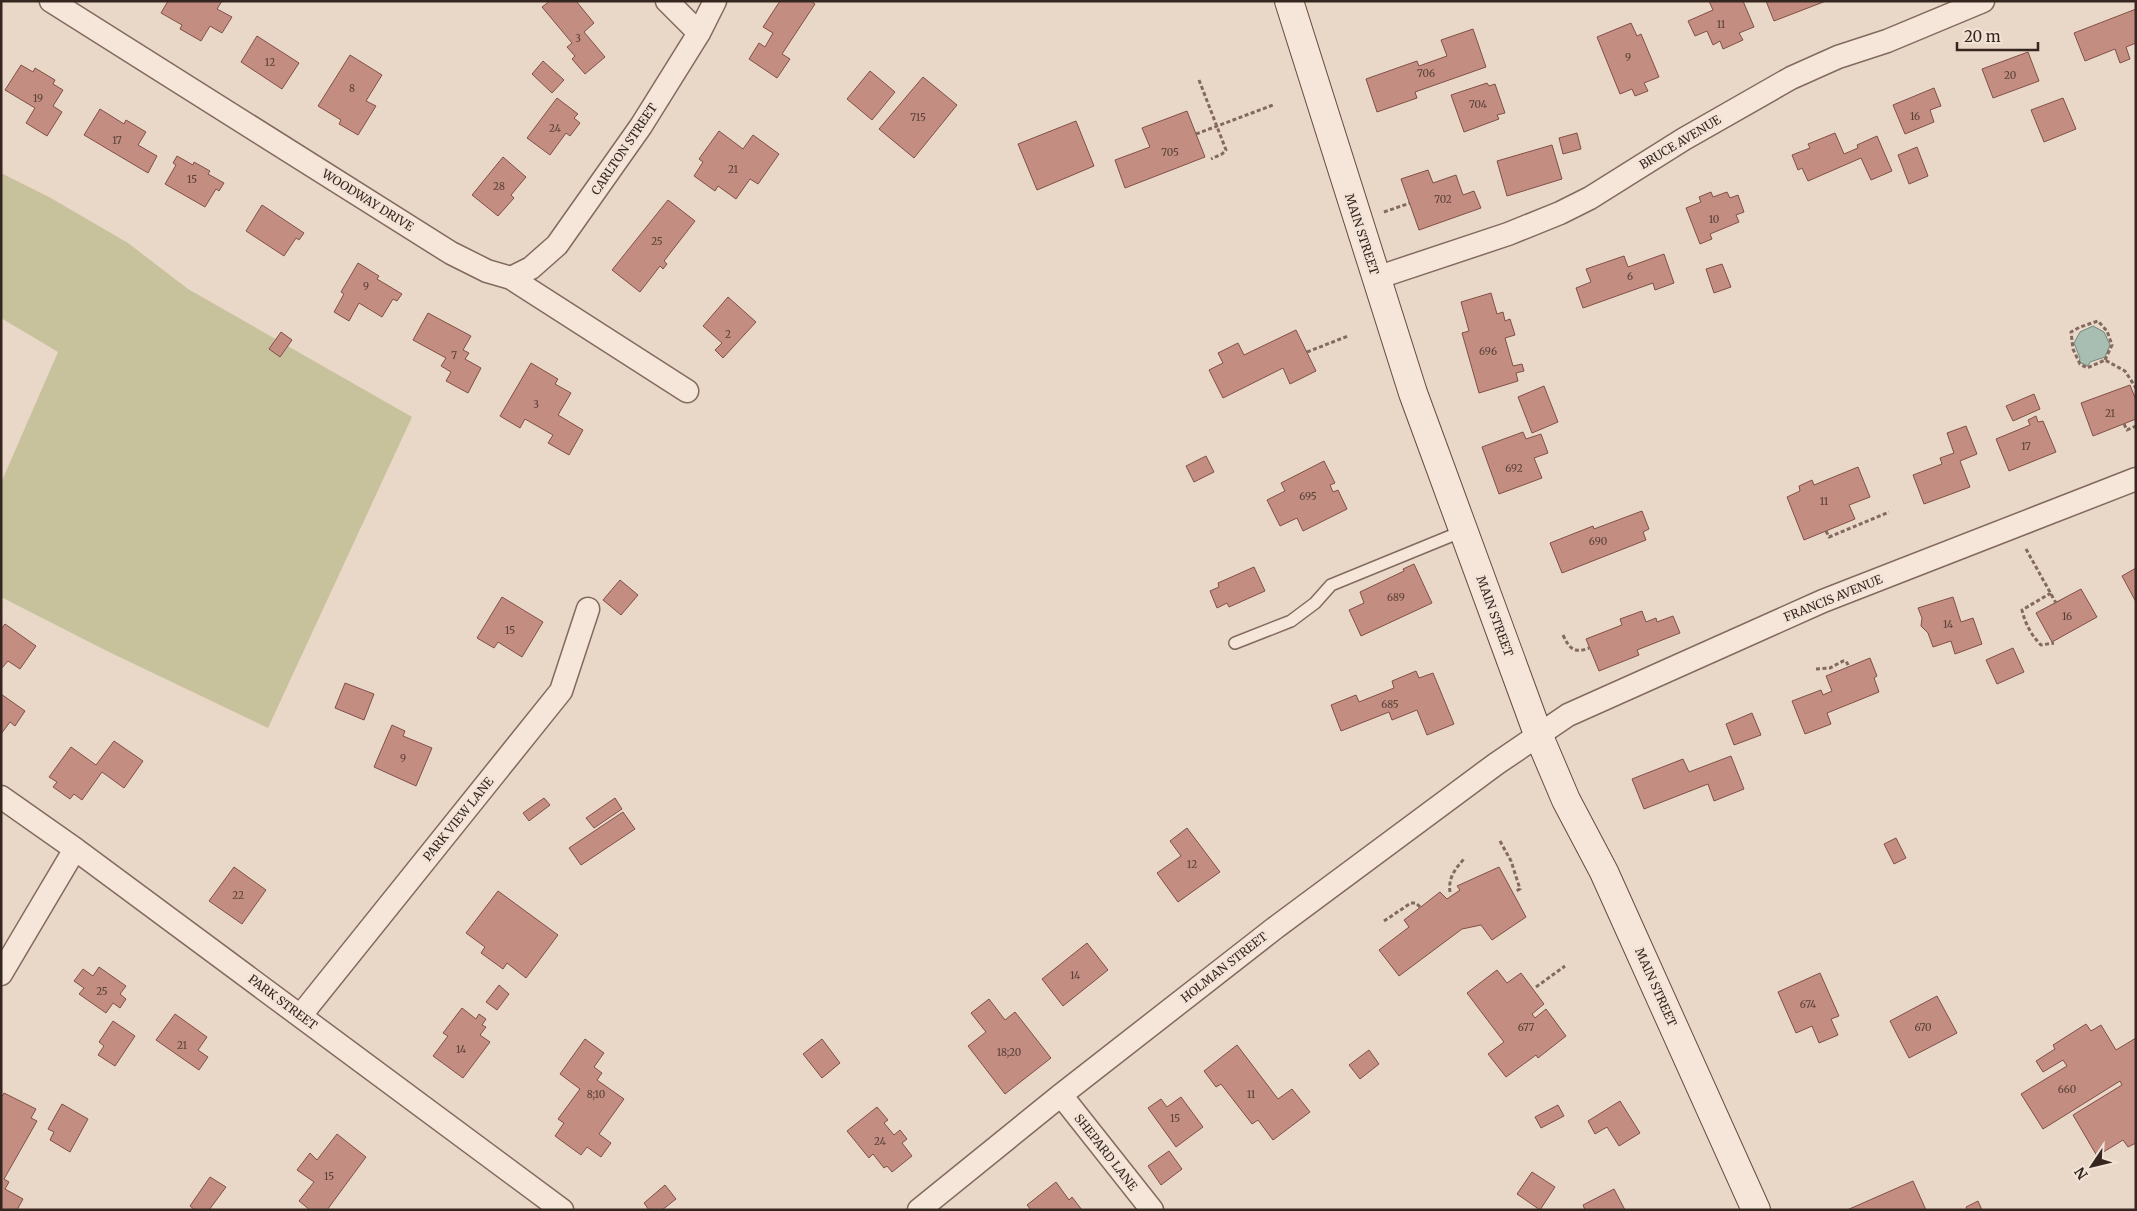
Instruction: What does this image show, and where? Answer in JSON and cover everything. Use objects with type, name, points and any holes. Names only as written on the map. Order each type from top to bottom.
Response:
[{"type":"main road","name":"MAIN STREET","points":[[1289,1],[1413,393],[1538,734],[1566,800],[1604,872],[1756,1210]]},
{"type":"street","name":"WOODWAY DRIVE","points":[[52,1],[451,253],[487,272],[511,278],[687,391]]},
{"type":"street","points":[[666,1],[699,33]]},
{"type":"street","name":"CARLTON STREET","points":[[511,278],[531,268],[557,245],[641,126],[699,33],[715,1]]},
{"type":"street","name":"BRUCE AVENUE","points":[[1376,278],[1544,220],[1590,198],[1684,139],[1791,78],[1838,57],[1887,41],[1983,1]]},
{"type":"street","name":"FRANCIS AVENUE","points":[[1538,734],[1568,715],[1823,601],[2136,479]]},
{"type":"street","name":"PARK VIEW LANE","points":[[301,1015],[561,691],[588,609]]},
{"type":"street","name":"HOLMAN STREET","points":[[919,1210],[1061,1094],[1339,879],[1538,734]]},
{"type":"street","name":"PARK STREET","points":[[1,797],[301,1015],[562,1210]]},
{"type":"street","points":[[1,974],[75,849]]},
{"type":"street","name":"SHEPARD LANE","points":[[1061,1094],[1152,1210]]},
{"type":"lane","points":[[1235,643],[1291,621],[1315,602],[1331,585],[1464,531]]},
{"type":"path","points":[[1199,80],[1226,150],[1211,159]]},
{"type":"path","points":[[1196,134],[1273,105]]},
{"type":"path","points":[[1379,214],[1410,203]]},
{"type":"path","points":[[2098,321],[2107,331],[2112,345],[2105,360],[2087,368],[2080,364],[2073,349],[2071,332],[2098,321]]},
{"type":"path","points":[[1307,352],[1348,336]]},
{"type":"path","points":[[2105,360],[2124,371],[2136,388]]},
{"type":"path","points":[[2124,424],[2127,430],[2136,426]]},
{"type":"path","points":[[1826,531],[1829,537],[1889,512]]},
{"type":"path","points":[[2024,545],[2056,602]]},
{"type":"path","points":[[2051,593],[2022,610],[2023,618],[2036,639],[2041,644],[2054,643]]},
{"type":"path","points":[[1563,635],[1569,647],[1574,651],[1582,651],[1589,648]]},
{"type":"path","points":[[1816,669],[1830,668],[1843,661],[1846,661],[1849,667]]},
{"type":"path","points":[[1500,841],[1516,876],[1520,889],[1516,891]]},
{"type":"path","points":[[1450,892],[1449,883],[1451,877],[1464,859]]},
{"type":"path","points":[[1384,921],[1411,903],[1416,903],[1420,907]]},
{"type":"path","points":[[1536,988],[1565,966]]},
{"type":"shaded area","points":[[1,173],[49,197],[128,243],[188,289],[412,417],[268,728],[107,651],[1,597],[1,483],[58,352],[1,318]]},
{"type":"shaded area","points":[[2093,326],[2104,332],[2110,345],[2105,357],[2090,362],[2088,366],[2079,362],[2080,358],[2074,343],[2080,332]]},
{"type":"building","points":[[168,1],[222,1],[217,9],[232,17],[222,33],[210,26],[201,41],[180,29],[182,25],[161,13]]},
{"type":"building","points":[[550,1],[576,1],[594,23],[584,32],[605,57],[585,74],[572,59],[575,56],[567,47],[572,43],[542,7]]},
{"type":"building","points":[[780,1],[811,1],[815,4],[782,54],[790,59],[777,78],[749,59],[759,43],[765,47],[773,33],[763,27]]},
{"type":"building","points":[[1709,1],[1743,1],[1754,27],[1739,33],[1743,40],[1723,49],[1720,41],[1713,45],[1707,31],[1695,36],[1688,21],[1713,10]]},
{"type":"building","points":[[1766,1],[1826,1],[1774,21]]},
{"type":"building","points":[[2136,9],[2136,43],[2126,47],[2130,59],[2120,63],[2115,49],[2085,61],[2074,33]]},
{"type":"building","points":[[1631,23],[1637,36],[1641,34],[1659,77],[1644,83],[1648,91],[1635,96],[1632,89],[1620,94],[1597,37]]},
{"type":"building","points":[[1473,29],[1486,67],[1415,92],[1417,98],[1377,112],[1366,79],[1417,61],[1419,66],[1447,56],[1441,40]]},
{"type":"building","points":[[257,36],[299,63],[282,89],[241,62]]},
{"type":"building","points":[[2028,52],[2039,81],[1993,98],[1982,69]]},
{"type":"building","points":[[350,55],[382,75],[366,101],[376,106],[358,135],[339,124],[341,120],[318,106]]},
{"type":"building","points":[[543,61],[564,80],[552,93],[532,74]]},
{"type":"building","points":[[21,65],[33,72],[35,68],[55,80],[53,84],[63,90],[53,106],[62,112],[47,136],[26,123],[35,108],[5,90]]},
{"type":"building","points":[[870,71],[895,92],[872,120],[847,99]]},
{"type":"building","points":[[923,77],[957,105],[914,158],[879,129]]},
{"type":"building","points":[[1487,83],[1489,86],[1495,84],[1505,113],[1497,115],[1499,119],[1464,132],[1451,95]]},
{"type":"building","points":[[1934,88],[1941,106],[1930,110],[1934,122],[1905,134],[1893,105]]},
{"type":"building","points":[[557,98],[578,114],[574,118],[580,123],[570,136],[566,133],[550,155],[527,138]]},
{"type":"building","points":[[2063,98],[2076,129],[2044,142],[2031,110]]},
{"type":"building","points":[[100,109],[124,124],[126,120],[146,132],[138,145],[157,156],[148,173],[84,135]]},
{"type":"building","points":[[1187,111],[1205,157],[1125,188],[1115,160],[1150,147],[1142,128]]},
{"type":"building","points":[[1076,121],[1094,166],[1037,190],[1018,144]]},
{"type":"building","points":[[719,131],[743,149],[753,135],[779,154],[758,184],[750,179],[736,199],[718,186],[715,191],[694,176],[703,162],[699,159]]},
{"type":"building","points":[[1577,133],[1581,149],[1563,154],[1559,138]]},
{"type":"building","points":[[1835,133],[1844,154],[1858,148],[1857,145],[1877,136],[1892,171],[1871,180],[1861,158],[1808,181],[1802,168],[1798,170],[1792,155],[1810,148],[1808,144]]},
{"type":"building","points":[[1552,145],[1562,179],[1507,196],[1497,161]]},
{"type":"building","points":[[1917,147],[1928,176],[1909,184],[1898,155]]},
{"type":"building","points":[[177,156],[193,165],[194,162],[210,171],[208,174],[224,183],[219,191],[216,189],[205,207],[165,184],[176,165],[173,163]]},
{"type":"building","points":[[503,157],[526,177],[511,195],[514,198],[498,216],[472,195]]},
{"type":"building","points":[[1428,170],[1433,183],[1456,175],[1463,195],[1474,191],[1481,208],[1419,230],[1401,179]]},
{"type":"building","points":[[1711,192],[1713,197],[1727,192],[1730,198],[1738,195],[1744,212],[1736,215],[1739,222],[1710,234],[1712,239],[1700,244],[1686,208],[1701,202],[1699,197]]},
{"type":"building","points":[[668,200],[695,221],[664,261],[667,264],[663,269],[660,266],[640,292],[612,270]]},
{"type":"building","points":[[262,205],[304,233],[299,240],[296,238],[284,256],[246,231]]},
{"type":"building","points":[[1664,254],[1674,283],[1655,290],[1653,283],[1583,308],[1576,288],[1591,282],[1586,269],[1624,256],[1628,267]]},
{"type":"building","points":[[358,263],[379,276],[377,279],[402,294],[397,301],[393,299],[382,317],[359,303],[349,321],[334,312],[344,294],[341,292]]},
{"type":"building","points":[[1722,264],[1731,287],[1714,293],[1706,269]]},
{"type":"building","points":[[1491,293],[1497,314],[1503,312],[1505,321],[1510,319],[1515,335],[1505,338],[1513,366],[1522,364],[1524,371],[1516,373],[1518,381],[1479,393],[1462,333],[1469,331],[1461,302]]},
{"type":"building","points":[[728,297],[756,322],[723,358],[715,350],[722,343],[703,326]]},
{"type":"building","points":[[428,313],[471,336],[463,350],[469,353],[465,359],[481,368],[468,393],[446,381],[451,372],[441,366],[446,358],[413,340]]},
{"type":"building","points":[[1296,330],[1316,371],[1290,384],[1283,368],[1223,398],[1209,370],[1223,363],[1218,353],[1238,343],[1244,355]]},
{"type":"building","points":[[281,332],[292,340],[280,357],[269,349]]},
{"type":"building","points":[[531,363],[558,379],[555,384],[571,393],[558,415],[583,430],[569,455],[548,443],[553,435],[525,419],[520,428],[500,416]]},
{"type":"building","points":[[2130,385],[2136,400],[2136,419],[2093,436],[2081,403]]},
{"type":"building","points":[[1544,386],[1558,422],[1532,433],[1518,397]]},
{"type":"building","points":[[2034,394],[2040,409],[2013,421],[2006,406]]},
{"type":"building","points":[[2036,416],[2038,422],[2043,421],[2056,452],[2009,471],[1996,439],[2030,425],[2028,420]]},
{"type":"building","points":[[1966,426],[1977,454],[1960,461],[1970,487],[1924,504],[1913,475],[1942,464],[1940,458],[1954,453],[1947,433]]},
{"type":"building","points":[[1523,432],[1526,439],[1541,434],[1548,453],[1534,458],[1542,478],[1499,494],[1482,447]]},
{"type":"building","points":[[1206,456],[1214,472],[1194,482],[1186,466]]},
{"type":"building","points":[[1324,461],[1335,483],[1330,485],[1333,492],[1338,490],[1347,509],[1303,531],[1297,518],[1280,526],[1267,500],[1285,491],[1281,483]]},
{"type":"building","points":[[1858,467],[1870,497],[1849,505],[1855,519],[1804,540],[1787,497],[1800,491],[1799,486],[1812,480],[1814,485]]},
{"type":"building","points":[[1642,511],[1649,529],[1643,532],[1646,540],[1562,573],[1550,543],[1593,526],[1594,529]]},
{"type":"building","points":[[1414,564],[1432,603],[1361,636],[1349,610],[1364,603],[1360,592],[1404,571],[1403,569]]},
{"type":"building","points":[[1254,567],[1265,591],[1229,607],[1227,603],[1217,608],[1210,591],[1219,587],[1218,583]]},
{"type":"building","points":[[2136,568],[2136,602],[2122,576]]},
{"type":"building","points":[[620,580],[638,595],[621,615],[603,600]]},
{"type":"building","points":[[2081,589],[2097,617],[2052,642],[2036,613]]},
{"type":"building","points":[[502,597],[543,622],[522,657],[498,642],[494,648],[477,638]]},
{"type":"building","points":[[1953,597],[1961,622],[1973,618],[1982,644],[1955,654],[1951,641],[1933,647],[1928,633],[1921,626],[1922,618],[1918,608]]},
{"type":"building","points":[[1642,611],[1646,622],[1656,618],[1657,622],[1673,616],[1680,633],[1637,650],[1639,655],[1599,671],[1586,639],[1622,625],[1620,619]]},
{"type":"building","points":[[5,624],[36,646],[20,669],[8,661],[1,669],[1,629]]},
{"type":"building","points":[[2013,648],[2024,672],[1997,684],[1986,660]]},
{"type":"building","points":[[1870,658],[1877,676],[1874,678],[1879,692],[1827,713],[1831,724],[1805,734],[1792,701],[1821,690],[1823,695],[1832,691],[1826,676]]},
{"type":"building","points":[[1416,671],[1419,678],[1433,673],[1454,724],[1427,735],[1417,710],[1392,720],[1389,712],[1341,731],[1331,705],[1356,695],[1359,702],[1394,688],[1392,681]]},
{"type":"building","points":[[345,683],[374,694],[364,720],[335,708]]},
{"type":"building","points":[[1,694],[25,711],[15,726],[10,722],[1,734]]},
{"type":"building","points":[[1752,713],[1761,735],[1734,745],[1726,724]]},
{"type":"building","points":[[392,725],[405,731],[403,736],[432,748],[416,786],[374,767]]},
{"type":"building","points":[[114,741],[143,761],[124,788],[102,772],[82,800],[74,794],[70,799],[53,787],[57,782],[49,777],[71,747],[96,765]]},
{"type":"building","points":[[1731,756],[1744,789],[1714,801],[1708,784],[1644,809],[1632,779],[1683,759],[1689,772]]},
{"type":"building","points":[[544,798],[550,805],[529,821],[523,813]]},
{"type":"building","points":[[615,798],[622,809],[594,828],[586,818]]},
{"type":"building","points":[[623,812],[635,829],[581,865],[569,848]]},
{"type":"building","points":[[1187,828],[1220,872],[1178,902],[1157,873],[1181,856],[1170,841]]},
{"type":"building","points":[[1896,838],[1906,858],[1894,864],[1884,844]]},
{"type":"building","points":[[234,867],[266,890],[242,924],[209,901]]},
{"type":"building","points":[[1499,867],[1526,917],[1492,940],[1481,925],[1462,929],[1399,976],[1379,950],[1409,927],[1404,920],[1440,892],[1447,899],[1460,890],[1457,886]]},
{"type":"building","points":[[498,891],[558,935],[526,978],[507,963],[503,969],[481,953],[485,947],[466,933]]},
{"type":"building","points":[[1087,943],[1108,970],[1063,1006],[1042,979]]},
{"type":"building","points":[[99,967],[126,986],[120,994],[126,999],[120,1008],[113,1003],[106,1013],[79,994],[84,988],[74,981],[83,969],[93,976]]},
{"type":"building","points":[[1497,970],[1507,983],[1521,973],[1544,1004],[1532,1014],[1535,1018],[1546,1009],[1566,1036],[1538,1058],[1536,1055],[1506,1077],[1488,1054],[1504,1042],[1467,993]]},
{"type":"building","points":[[1820,973],[1839,1016],[1831,1019],[1838,1035],[1819,1043],[1812,1026],[1796,1033],[1778,992]]},
{"type":"building","points":[[499,985],[509,994],[497,1010],[486,1002]]},
{"type":"building","points":[[1937,996],[1957,1033],[1909,1058],[1890,1021]]},
{"type":"building","points":[[989,999],[1005,1020],[1015,1012],[1051,1058],[1005,1094],[968,1046],[986,1032],[971,1013]]},
{"type":"building","points":[[462,1008],[476,1019],[479,1014],[486,1019],[482,1025],[486,1027],[480,1035],[490,1042],[463,1078],[433,1056],[448,1036],[443,1033]]},
{"type":"building","points":[[175,1014],[207,1037],[198,1050],[208,1057],[199,1070],[156,1040]]},
{"type":"building","points":[[113,1021],[135,1036],[115,1066],[98,1055],[104,1046],[99,1042]]},
{"type":"building","points":[[2086,1024],[2091,1031],[2101,1025],[2116,1050],[2136,1038],[2136,1143],[2128,1147],[2123,1140],[2097,1156],[2073,1115],[2122,1085],[2120,1081],[2043,1129],[2021,1094],[2067,1066],[2063,1060],[2043,1072],[2036,1061],[2055,1049],[2053,1045]]},
{"type":"building","points":[[585,1039],[604,1053],[594,1067],[602,1073],[597,1080],[624,1099],[599,1134],[611,1143],[601,1157],[587,1147],[581,1155],[555,1136],[564,1123],[558,1119],[580,1089],[560,1074]]},
{"type":"building","points":[[822,1039],[840,1063],[822,1078],[803,1054]]},
{"type":"building","points":[[1237,1045],[1278,1099],[1292,1089],[1310,1112],[1273,1140],[1258,1120],[1252,1124],[1221,1084],[1216,1087],[1204,1071]]},
{"type":"building","points":[[1369,1050],[1379,1064],[1360,1079],[1349,1065]]},
{"type":"building","points":[[4,1093],[36,1109],[31,1118],[37,1121],[4,1179],[9,1182],[5,1189],[23,1199],[17,1210],[1,1210],[1,1098]]},
{"type":"building","points":[[1181,1097],[1203,1127],[1176,1147],[1148,1108],[1161,1099],[1167,1107]]},
{"type":"building","points":[[1620,1101],[1640,1133],[1619,1146],[1607,1127],[1595,1134],[1588,1121]]},
{"type":"building","points":[[62,1104],[88,1119],[70,1152],[50,1140],[54,1132],[48,1129]]},
{"type":"building","points":[[1558,1105],[1564,1116],[1541,1128],[1535,1117]]},
{"type":"building","points":[[877,1107],[888,1120],[884,1123],[894,1135],[900,1130],[907,1139],[902,1143],[912,1156],[892,1172],[887,1166],[884,1168],[873,1154],[869,1158],[847,1131]]},
{"type":"building","points":[[337,1134],[366,1157],[327,1210],[310,1210],[299,1201],[314,1182],[297,1170],[310,1153],[317,1160]]},
{"type":"building","points":[[1169,1151],[1182,1169],[1161,1185],[1148,1166]]},
{"type":"building","points":[[1532,1172],[1555,1187],[1540,1210],[1517,1194]]},
{"type":"building","points":[[210,1177],[226,1187],[209,1210],[195,1210],[190,1206]]},
{"type":"building","points":[[1913,1181],[1926,1210],[1847,1210]]},
{"type":"building","points":[[1056,1182],[1069,1200],[1072,1197],[1082,1210],[1031,1210],[1027,1205]]},
{"type":"building","points":[[665,1185],[676,1199],[662,1210],[649,1210],[644,1203]]},
{"type":"building","points":[[1614,1189],[1625,1210],[1585,1210],[1583,1205]]},
{"type":"building","points":[[1978,1201],[1982,1210],[1967,1210],[1966,1207]]}]
